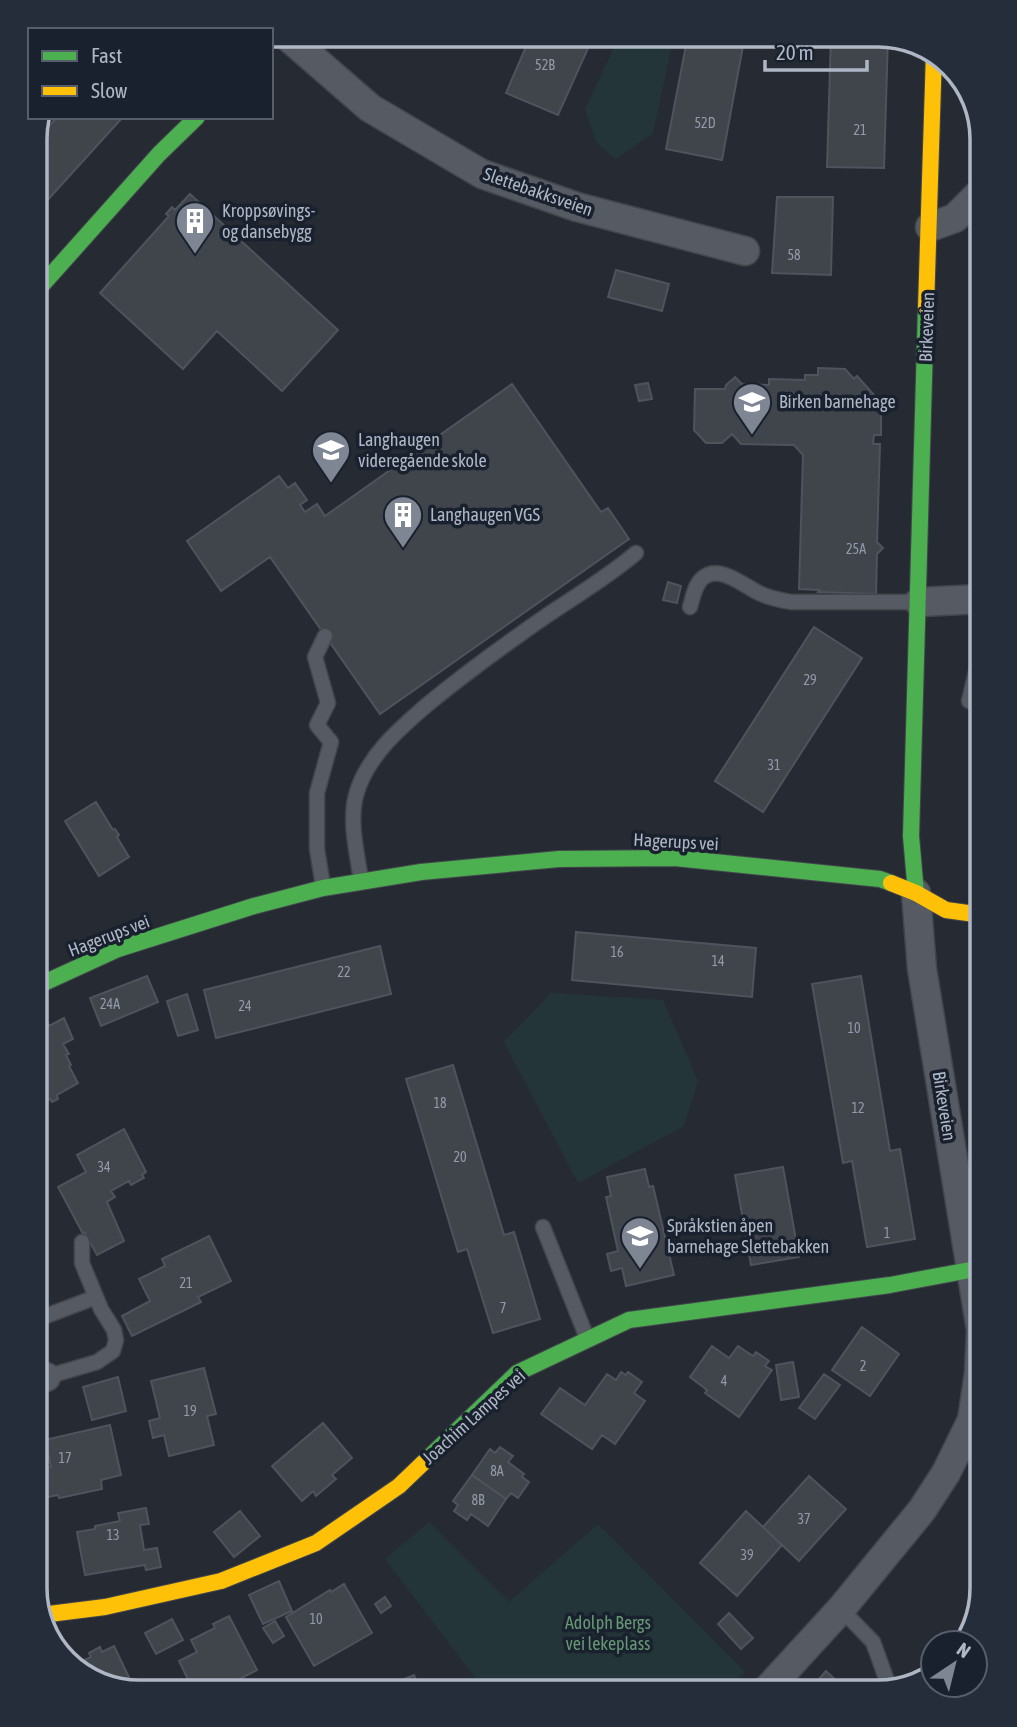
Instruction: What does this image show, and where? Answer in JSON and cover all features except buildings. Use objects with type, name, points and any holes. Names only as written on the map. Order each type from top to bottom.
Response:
[{"type":"street","name":"Slettebakksveien","points":[[300,47],[370,108],[482,174],[578,207],[746,251]]},
{"type":"street","name":"Birkeveien","points":[[934,67],[911,836],[922,969],[970,1270]]},
{"type":"street","points":[[47,280],[186,121]]},
{"type":"street","points":[[930,227],[955,218],[970,203]]},
{"type":"street","points":[[919,602],[970,600]]},
{"type":"street","name":"Hagerups vei","points":[[47,982],[118,949],[254,906],[323,888],[361,880],[559,859],[675,858],[880,879],[915,893],[946,910],[970,913]]},
{"type":"street","name":"Joachim Lampes vei","points":[[51,1614],[104,1607],[221,1581],[316,1543],[399,1486],[517,1373],[629,1320],[890,1285],[970,1270]]},
{"type":"street","name":"Birkeveien","points":[[776,1680],[841,1609],[922,1510],[946,1473],[970,1424]]},
{"type":"lane","points":[[361,880],[353,808],[363,777],[379,752],[404,723],[455,682],[612,573],[636,552]]},
{"type":"lane","points":[[690,607],[698,584],[704,577],[712,574],[727,575],[773,599],[791,602],[919,602]]},
{"type":"lane","points":[[323,888],[317,849],[317,793],[331,742],[317,725],[328,703],[315,657],[325,636]]},
{"type":"lane","points":[[969,701],[970,697]]},
{"type":"lane","points":[[543,1227],[588,1340]]},
{"type":"lane","points":[[47,1377],[97,1362],[113,1351],[116,1340],[114,1329],[96,1297],[82,1263],[82,1242]]},
{"type":"lane","points":[[47,1316],[96,1297]]},
{"type":"lane","points":[[841,1609],[873,1642],[886,1679]]},
{"type":"green space","points":[[614,47],[671,47],[653,133],[616,159],[596,142],[585,109]]},
{"type":"green space","points":[[551,993],[663,1000],[698,1081],[684,1126],[578,1183],[504,1042]]},
{"type":"green space","name":"Adolph Bergs vei lekeplass","points":[[429,1522],[509,1602],[598,1524],[745,1672],[737,1680],[477,1680],[385,1559]]},
{"type":"traffic: fast","points":[[47,280],[159,154],[195,119]]},
{"type":"traffic: fast","points":[[916,893],[911,836],[926,308]]},
{"type":"traffic: fast","points":[[47,982],[118,949],[254,906],[323,888],[421,872],[559,859],[675,858],[880,879],[891,883]]},
{"type":"traffic: fast","points":[[423,1463],[517,1373],[629,1320],[890,1285],[970,1270]]},
{"type":"traffic: slow","points":[[926,308],[934,67]]},
{"type":"traffic: slow","points":[[891,883],[946,910],[970,913]]},
{"type":"traffic: slow","points":[[51,1614],[105,1607],[221,1581],[316,1543],[399,1486],[423,1463]]},
{"type":"place","name":"Kroppsøvings- og dansebygg","points":[[195,255]]},
{"type":"place","name":"Birken barnehage","points":[[752,436]]},
{"type":"place","name":"Langhaugen videregående skole","points":[[331,484]]},
{"type":"place","name":"Langhaugen VGS","points":[[403,549]]},
{"type":"place","name":"Språkstien åpen barnehage Slettebakken","points":[[640,1270]]}]
